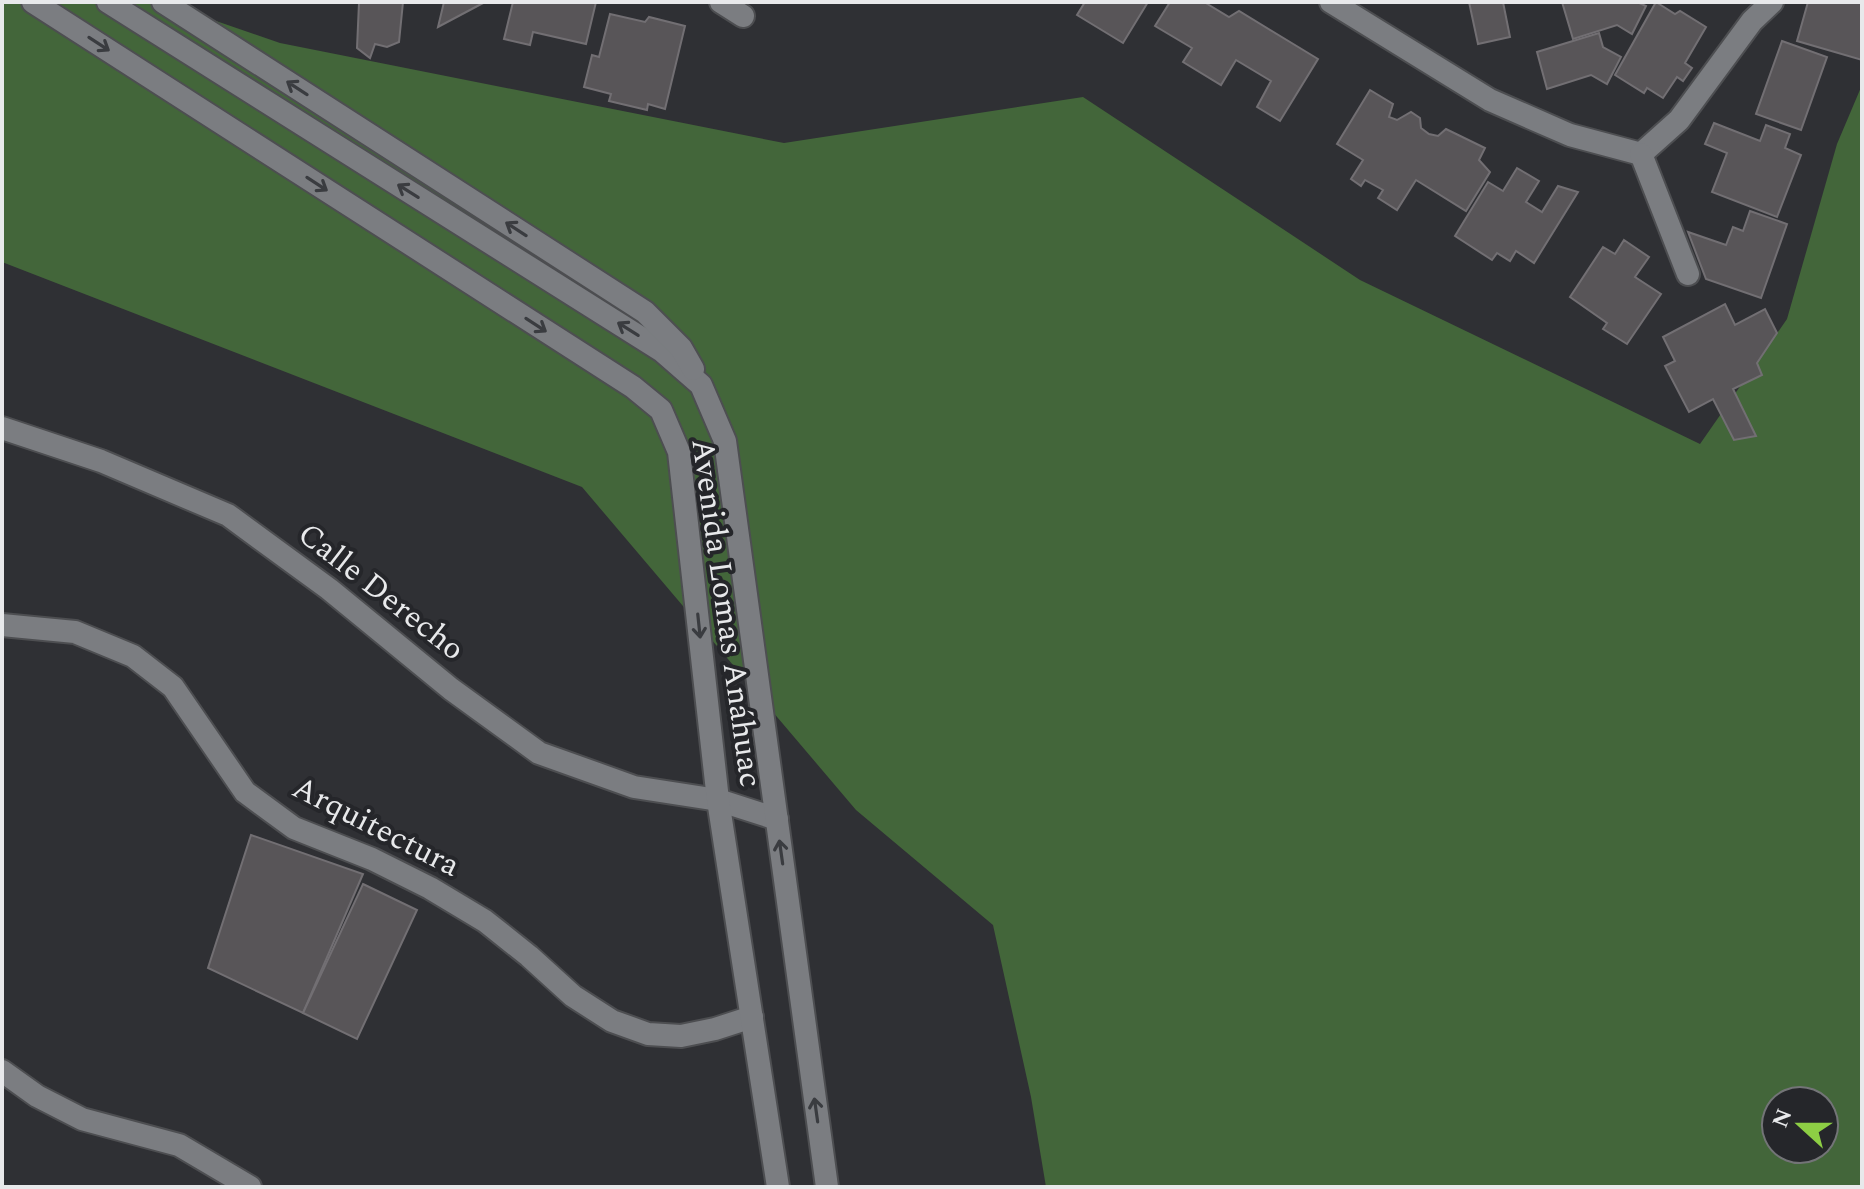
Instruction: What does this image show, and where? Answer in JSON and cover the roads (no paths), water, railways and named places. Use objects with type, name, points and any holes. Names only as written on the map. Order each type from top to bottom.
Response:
[{"type":"main road","name":"Avenida Lomas Anáhuac","points":[[33,2],[633,387],[661,410],[679,452],[718,800],[778,1187]]},
{"type":"main road","name":"Avenida Lomas Anáhuac","points":[[108,2],[662,351],[701,385],[725,441],[827,1187]]},
{"type":"main road","points":[[163,2],[645,312],[681,348],[701,385]]},
{"type":"main road","points":[[721,2],[743,16]]},
{"type":"main road","points":[[1331,2],[1490,100],[1570,135],[1641,154]]},
{"type":"main road","points":[[1641,154],[1679,120],[1752,21],[1772,2]]},
{"type":"main road","points":[[1641,154],[1688,274]]},
{"type":"main road","name":"Calle Derecho","points":[[2,428],[101,461],[228,515],[329,589],[451,689],[539,753],[634,787],[718,800],[777,819]]},
{"type":"main road","name":"Arquitectura","points":[[2,625],[75,632],[133,656],[173,687],[245,792],[294,828],[372,859],[430,888],[485,921],[573,996],[612,1021],[648,1034],[681,1036],[752,1017]]},
{"type":"main road","points":[[2,1071],[37,1096],[82,1119],[179,1145],[250,1187]]}]
